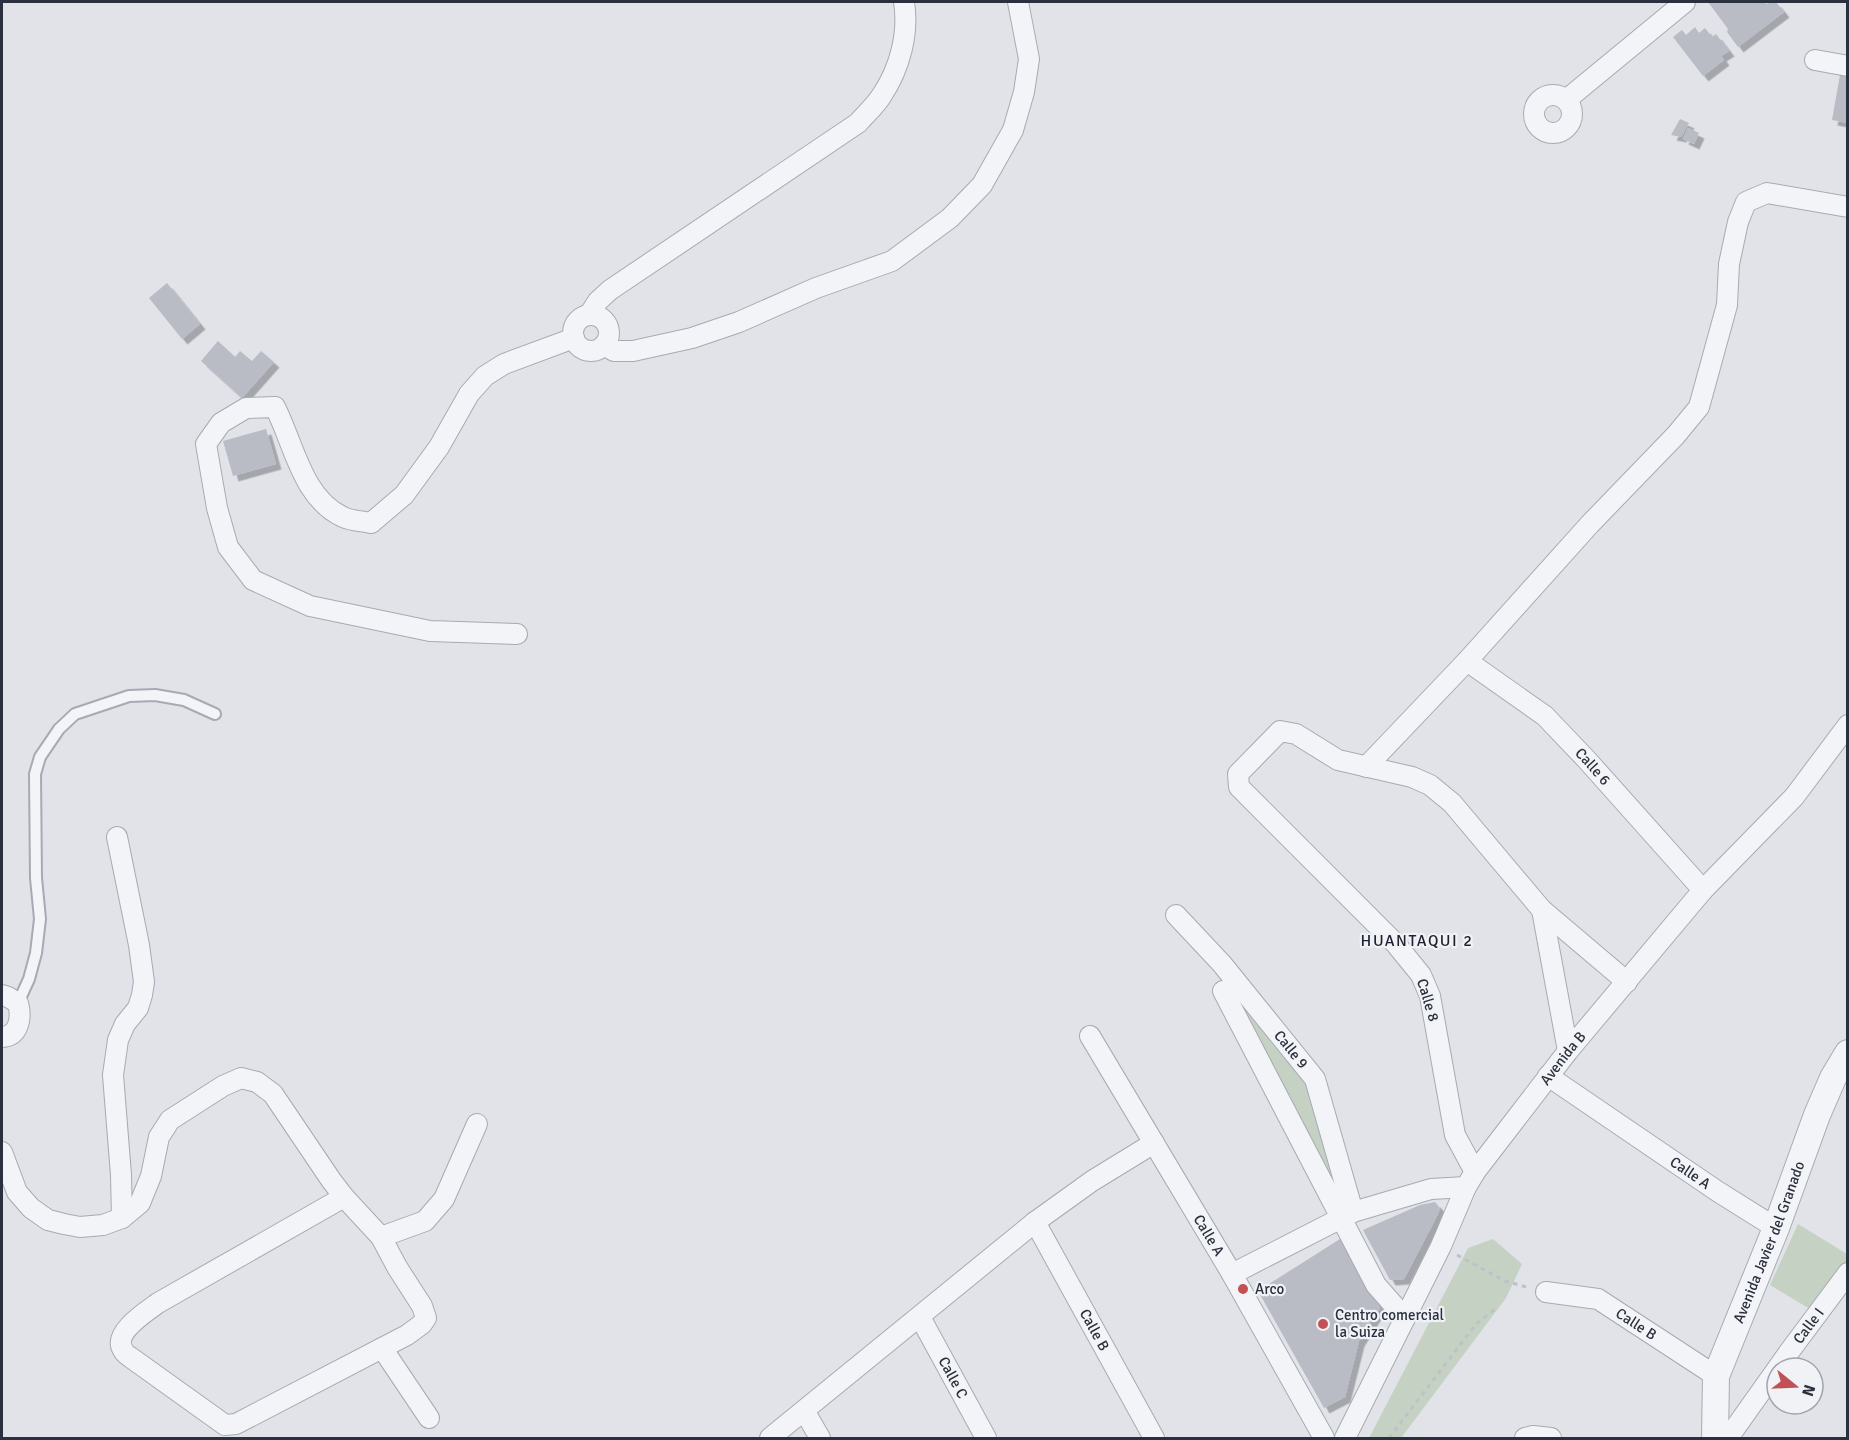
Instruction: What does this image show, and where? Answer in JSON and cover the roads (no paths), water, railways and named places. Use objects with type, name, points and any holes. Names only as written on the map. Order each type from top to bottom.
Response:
[{"type":"street","points":[[589,315],[601,318],[608,328],[608,340],[593,351],[582,348],[574,338],[575,326],[578,321],[589,315],[598,301],[610,290],[858,123],[883,94],[902,54],[906,13],[903,2]]},
{"type":"street","points":[[604,345],[614,351],[633,351],[692,338],[739,322],[816,288],[892,261],[950,218],[982,185],[1013,130],[1024,92],[1029,59],[1018,2]]},
{"type":"street","points":[[1566,100],[1685,2]]},
{"type":"street","points":[[1815,60],[1848,66]]},
{"type":"street","points":[[1366,767],[1467,661],[1590,524],[1676,435],[1699,407],[1727,305],[1729,264],[1743,207],[1750,199],[1767,193],[1848,207]]},
{"type":"street","points":[[517,634],[430,630],[310,606],[253,579],[228,547],[217,508],[206,444],[221,423],[246,408],[275,407],[305,479],[327,508],[345,519],[371,523],[404,495],[439,447],[469,393],[485,376],[504,364],[574,338]]},
{"type":"street","name":"Calle 6","points":[[1467,661],[1545,716],[1703,890]]},
{"type":"street","name":"Avenida B","points":[[1345,1438],[1441,1246],[1470,1179],[1568,1051],[1703,890],[1794,797],[1848,725]]},
{"type":"street","name":"Calle 8","points":[[1366,767],[1338,760],[1296,734],[1280,731],[1238,774],[1239,787],[1395,943],[1421,975],[1430,996],[1455,1135],[1470,1179]]},
{"type":"street","points":[[1366,767],[1412,777],[1430,785],[1452,803],[1542,910],[1627,982]]},
{"type":"street","points":[[117,837],[139,945],[144,982],[138,1008],[125,1024],[118,1040],[112,1075],[121,1175],[122,1218]]},
{"type":"street","points":[[1542,910],[1568,1051]]},
{"type":"street","name":"Calle 9","points":[[1176,915],[1222,964],[1315,1079],[1347,1215]]},
{"type":"street","points":[[1223,991],[1347,1215],[1376,1285],[1405,1318]]},
{"type":"street","points":[[2,1037],[15,1032],[20,1022],[20,1013],[10,999]]},
{"type":"street","name":"Calle A","points":[[1090,1036],[1232,1274],[1324,1438]]},
{"type":"street","name":"Avenida Javier del Granado","points":[[1715,1438],[1716,1376],[1776,1228],[1817,1115],[1833,1078],[1848,1053]]},
{"type":"street","name":"Calle A","points":[[1548,1077],[1776,1228]]},
{"type":"street","points":[[2,1152],[21,1198],[31,1208],[48,1220],[80,1227],[103,1225],[122,1218],[140,1203],[146,1192],[159,1137],[170,1120],[223,1086],[241,1078],[256,1082],[273,1094],[344,1197],[381,1237],[397,1268],[422,1306],[426,1318],[422,1324],[407,1335],[236,1424],[225,1425],[123,1350],[121,1342],[123,1335],[133,1321],[158,1303],[344,1197]]},
{"type":"street","points":[[381,1237],[424,1221],[444,1199],[477,1124]]},
{"type":"street","points":[[770,1438],[805,1412],[1035,1222],[1092,1181],[1154,1143]]},
{"type":"street","points":[[1232,1274],[1347,1215],[1470,1179]]},
{"type":"street","name":"Calle B","points":[[1035,1222],[1154,1438]]},
{"type":"street","name":"Calle I","points":[[1728,1438],[1848,1273]]},
{"type":"street","name":"Calle B","points":[[1546,1292],[1598,1299],[1716,1376]]},
{"type":"street","name":"Calle C","points":[[920,1317],[986,1438]]},
{"type":"street","points":[[382,1348],[429,1418]]},
{"type":"street","points":[[805,1412],[820,1438]]},
{"type":"street","points":[[1525,1438],[1533,1436],[1551,1438]]},
{"type":"lane","points":[[10,999],[29,979],[34,962],[40,919],[36,878],[35,774],[40,757],[59,729],[75,714],[129,696],[155,694],[184,700],[215,714]]},
{"type":"place","name":"Arco","points":[[1243,1289]]},
{"type":"place","name":"Centro comercial la Suiza","points":[[1323,1324]]},
{"type":"district","name":"HUANTAQUI 2","points":[[1417,940]]}]
